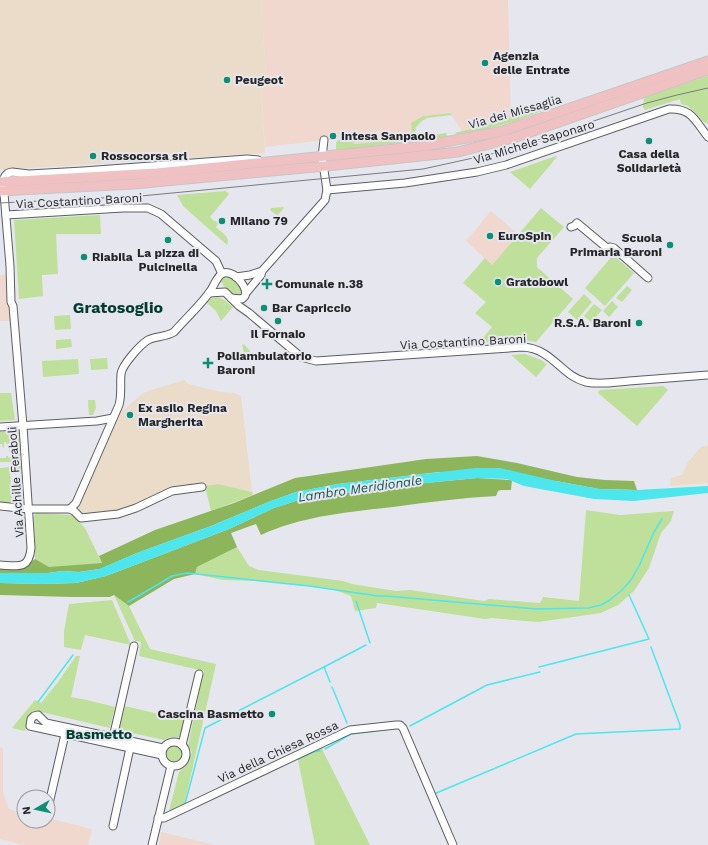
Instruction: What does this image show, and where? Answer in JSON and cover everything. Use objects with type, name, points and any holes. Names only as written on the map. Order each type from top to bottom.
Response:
[{"type":"main road","name":"Via dei Missaglia","points":[[2,191],[134,184],[322,161],[424,146],[503,131],[708,61]]},
{"type":"main road","name":"Via dei Missaglia","points":[[2,182],[77,174],[157,173],[270,162],[437,155],[484,146],[516,137],[708,70]]},
{"type":"street","name":"Via Michele Saponaro","points":[[327,190],[405,183],[477,172],[506,165],[669,109],[680,109],[687,112],[708,138]]},
{"type":"street","points":[[231,298],[242,299],[261,276],[262,271],[325,200],[327,190],[322,161],[324,140]]},
{"type":"street","points":[[67,187],[74,182],[77,174]]},
{"type":"street","name":"Via Achille Feraboli","points":[[0,565],[25,564],[29,560],[31,548],[23,426],[13,306],[11,302],[10,266],[4,220],[2,182]]},
{"type":"street","name":"Via Costantino Baroni","points":[[4,220],[123,208],[148,208],[161,214],[216,261],[222,274]]},
{"type":"street","points":[[571,227],[577,223],[607,248],[614,248],[648,278]]},
{"type":"street","points":[[236,277],[262,271]]},
{"type":"street","points":[[70,509],[76,503],[119,404],[122,395],[121,373],[139,348],[145,342],[167,336],[174,332],[209,293],[219,276],[222,274],[229,273],[236,277],[241,283],[246,294],[249,313]]},
{"type":"street","name":"Via Costantino Baroni","points":[[217,280],[219,285],[231,298],[301,357],[316,361],[523,347],[538,350],[546,354],[571,375],[587,382],[597,383],[708,375]]},
{"type":"street","points":[[209,293],[225,292]]},
{"type":"street","points":[[0,427],[97,421],[112,418]]},
{"type":"street","points":[[0,506],[29,509],[70,509],[81,518],[118,514],[136,508],[172,491],[202,487]]},
{"type":"street","points":[[113,741],[134,646]]},
{"type":"street","points":[[182,745],[199,674]]},
{"type":"street","name":"Via della Chiesa Rossa","points":[[158,818],[164,818],[350,730],[400,725],[403,728],[453,845]]},
{"type":"street","points":[[52,789],[66,730],[163,752]]},
{"type":"street","points":[[113,741],[130,748],[163,752]]},
{"type":"street","points":[[172,742],[182,745],[186,752],[185,759],[178,765],[171,766],[165,762],[163,752],[167,744],[172,742]]},
{"type":"street","points":[[113,826],[130,748]]},
{"type":"street","points":[[152,845],[171,766]]},
{"type":"shaded area","points":[[0,0],[261,0],[267,89],[261,89],[265,153],[0,170]]},
{"type":"shaded area","points":[[261,0],[508,0],[511,118],[462,131],[450,113],[423,116],[414,122],[412,134],[405,139],[353,144],[352,137],[265,147],[261,89],[267,88]]},
{"type":"shaded area","points":[[491,211],[518,234],[492,265],[466,241]]},
{"type":"shaded area","points":[[10,274],[14,321],[0,321],[0,275]]},
{"type":"shaded area","points":[[185,380],[188,384],[221,392],[234,393],[241,396],[252,492],[218,484],[172,491],[137,508],[81,518],[74,511],[120,411],[125,409],[143,393]]},
{"type":"shaded area","points":[[708,445],[708,483],[670,486],[671,478],[682,475],[688,462],[701,447]]},
{"type":"shaded area","points":[[0,747],[3,748],[3,792],[9,809],[16,811],[16,829],[56,829],[56,820],[92,829],[88,845],[24,845],[0,839]]},
{"type":"shaded area","points":[[161,832],[199,841],[215,845],[159,845]]},
{"type":"green space","points":[[708,76],[708,123],[705,123],[688,106],[681,104],[680,99],[645,110],[643,107],[645,97]]},
{"type":"green space","points":[[540,109],[541,112],[513,122],[468,134],[461,135],[454,133],[487,125]]},
{"type":"green space","points":[[450,113],[452,115],[427,118],[423,120],[415,128],[416,129],[410,142],[336,150],[336,143],[338,140],[353,139],[354,144],[405,139],[405,135],[412,134],[411,123],[423,116]]},
{"type":"green space","points":[[446,133],[448,137],[417,141],[419,137]]},
{"type":"green space","points":[[556,156],[557,157],[530,189],[510,172]]},
{"type":"green space","points":[[226,191],[229,194],[210,217],[216,221],[218,224],[216,227],[227,237],[227,245],[183,206],[177,195]]},
{"type":"green space","points":[[271,208],[284,208],[278,215],[270,210]]},
{"type":"green space","points":[[541,208],[564,227],[537,258],[537,267],[573,299],[536,342],[523,340],[479,343],[492,327],[475,313],[486,302],[463,283],[485,258],[492,265]]},
{"type":"green space","points":[[100,215],[101,234],[56,234],[58,274],[42,275],[43,296],[19,299],[14,220]]},
{"type":"green space","points":[[613,255],[634,273],[605,306],[585,288]]},
{"type":"green space","points":[[225,274],[236,280],[243,290],[241,295],[231,293],[220,280]]},
{"type":"green space","points":[[627,286],[632,290],[622,302],[616,298]]},
{"type":"green space","points":[[584,294],[592,302],[577,320],[568,312]]},
{"type":"green space","points":[[218,297],[233,307],[221,321],[216,311],[206,302],[212,298]]},
{"type":"green space","points":[[612,301],[618,307],[609,317],[603,311]]},
{"type":"green space","points":[[594,304],[602,310],[591,322],[584,316]]},
{"type":"green space","points":[[70,315],[71,329],[55,330],[54,316]]},
{"type":"green space","points":[[71,339],[72,347],[56,349],[56,340]]},
{"type":"green space","points":[[244,344],[250,351],[250,353],[245,357],[242,345]]},
{"type":"green space","points":[[525,354],[547,364],[536,377],[511,355]]},
{"type":"green space","points":[[107,358],[108,369],[91,370],[90,359]]},
{"type":"green space","points":[[78,359],[79,374],[43,377],[42,361]]},
{"type":"green space","points":[[663,386],[668,390],[637,426],[598,393],[600,390]]},
{"type":"green space","points":[[0,393],[11,393],[15,420],[0,421]]},
{"type":"green space","points":[[88,400],[95,400],[96,408],[93,415],[89,415]]},
{"type":"green space","points":[[19,431],[21,462],[0,462],[0,458],[6,458],[6,456],[8,456],[8,458],[11,457],[11,452],[9,452],[9,449],[11,449],[10,443],[6,444],[6,442],[4,442],[3,448],[2,444],[0,444],[0,432]]},
{"type":"green space","points":[[477,456],[517,463],[577,477],[634,481],[637,490],[599,489],[556,481],[439,472],[338,484],[296,492],[211,526],[137,553],[100,569],[79,572],[62,571],[48,573],[0,573],[0,568],[28,564],[35,559],[49,567],[102,563],[99,556],[155,530],[234,503],[295,478],[426,459]]},
{"type":"green space","points":[[21,466],[22,473],[11,473],[10,476],[10,483],[12,487],[10,489],[12,494],[11,501],[13,503],[0,503],[0,468]]},
{"type":"green space","points":[[477,478],[512,480],[511,490],[498,491],[496,496],[432,502],[309,519],[293,523],[261,535],[256,524],[231,533],[237,547],[197,567],[195,574],[174,579],[129,606],[114,595],[110,597],[73,597],[0,595],[0,583],[76,583],[106,576],[229,529],[274,508],[302,499],[395,486]]},
{"type":"green space","points":[[218,484],[252,492],[253,495],[211,511],[205,486]]},
{"type":"green space","points":[[586,510],[620,515],[674,511],[671,521],[661,533],[649,568],[634,591],[618,605],[601,613],[538,622],[492,618],[485,619],[377,603],[376,608],[355,611],[351,596],[335,590],[259,581],[223,580],[195,574],[197,567],[237,547],[249,566],[259,570],[343,581],[352,584],[396,591],[410,590],[484,601],[489,599],[540,603],[543,597],[579,601]]},
{"type":"green space","points":[[36,513],[72,515],[85,528],[102,563],[49,568],[35,559],[34,516]]},
{"type":"green space","points":[[114,595],[129,606],[150,649],[216,664],[184,806],[169,811],[179,772],[186,766],[192,752],[188,745],[204,671],[139,656],[141,642],[135,641]]},
{"type":"green space","points":[[112,600],[131,645],[85,635],[81,650],[64,647],[64,631],[69,604]]},
{"type":"green space","points":[[76,656],[80,656],[71,697],[115,707],[110,728],[37,711],[29,716],[25,731],[12,728],[35,700],[41,703]]},
{"type":"green space","points":[[125,706],[184,720],[180,737],[170,737],[164,740],[119,730]]},
{"type":"green space","points":[[321,744],[324,753],[370,845],[315,845],[297,755]]},
{"type":"green space","points":[[174,745],[180,748],[183,754],[180,760],[174,763],[168,760],[165,754],[168,748]]},
{"type":"water","name":"Lambro Meridionale","points":[[475,468],[500,468],[599,489],[637,490],[708,486],[708,493],[634,501],[594,499],[524,486],[507,479],[477,478],[395,486],[302,499],[274,508],[229,529],[106,576],[76,583],[0,583],[0,573],[48,573],[62,571],[79,572],[99,569],[296,492],[338,484]]},
{"type":"waterway","points":[[128,602],[172,576],[187,573],[309,586],[378,596],[537,609],[588,608],[601,605],[610,600],[631,580],[640,564],[654,532],[662,519]]},
{"type":"waterway","points":[[539,667],[649,639],[629,595]]},
{"type":"waterway","points":[[356,601],[370,643]]},
{"type":"waterway","points":[[330,682],[324,667],[366,645]]},
{"type":"waterway","points":[[434,794],[576,734],[680,729],[680,725],[651,647]]},
{"type":"waterway","points":[[38,702],[73,655]]},
{"type":"waterway","points":[[185,804],[205,728],[324,667]]},
{"type":"waterway","points":[[410,726],[487,685],[540,672]]},
{"type":"waterway","points":[[332,687],[347,723]]},
{"type":"waterway","points":[[325,749],[351,734],[400,729]]},
{"type":"waterway","points":[[298,759],[313,752],[320,751]]},
{"type":"tram line","points":[[0,203],[141,196],[423,169],[505,151],[647,103],[708,88]]},
{"type":"place","name":"Agenzia delle Entrate","points":[[485,63]]},
{"type":"place","name":"Peugeot","points":[[227,80]]},
{"type":"place","name":"Intesa Sanpaolo","points":[[333,136]]},
{"type":"place","name":"Casa della Solidarietà","points":[[649,141]]},
{"type":"place","name":"Rossocorsa srl","points":[[93,156]]},
{"type":"place","name":"Milano 79","points":[[222,221]]},
{"type":"place","name":"EuroSpin","points":[[490,236]]},
{"type":"place","name":"La pizza di Pulcinella","points":[[168,240]]},
{"type":"place","name":"Scuola Primaria Baroni","points":[[670,245]]},
{"type":"place","name":"Riabila","points":[[84,257]]},
{"type":"place","name":"Gratobowl","points":[[498,282]]},
{"type":"place","name":"Comunale n.38","points":[[267,284]]},
{"type":"place","name":"Bar Capriccio","points":[[264,308]]},
{"type":"place","name":"Il Fornaio","points":[[278,321]]},
{"type":"place","name":"R.S.A. Baroni","points":[[639,323]]},
{"type":"place","name":"Poliambulatorio Baroni","points":[[208,363]]},
{"type":"place","name":"Ex asilo Regina Margherita","points":[[130,415]]},
{"type":"place","name":"Cascina Basmetto","points":[[272,714]]},
{"type":"district","name":"Gratosoglio","points":[[118,307]]},
{"type":"district","name":"Basmetto","points":[[99,734]]}]
